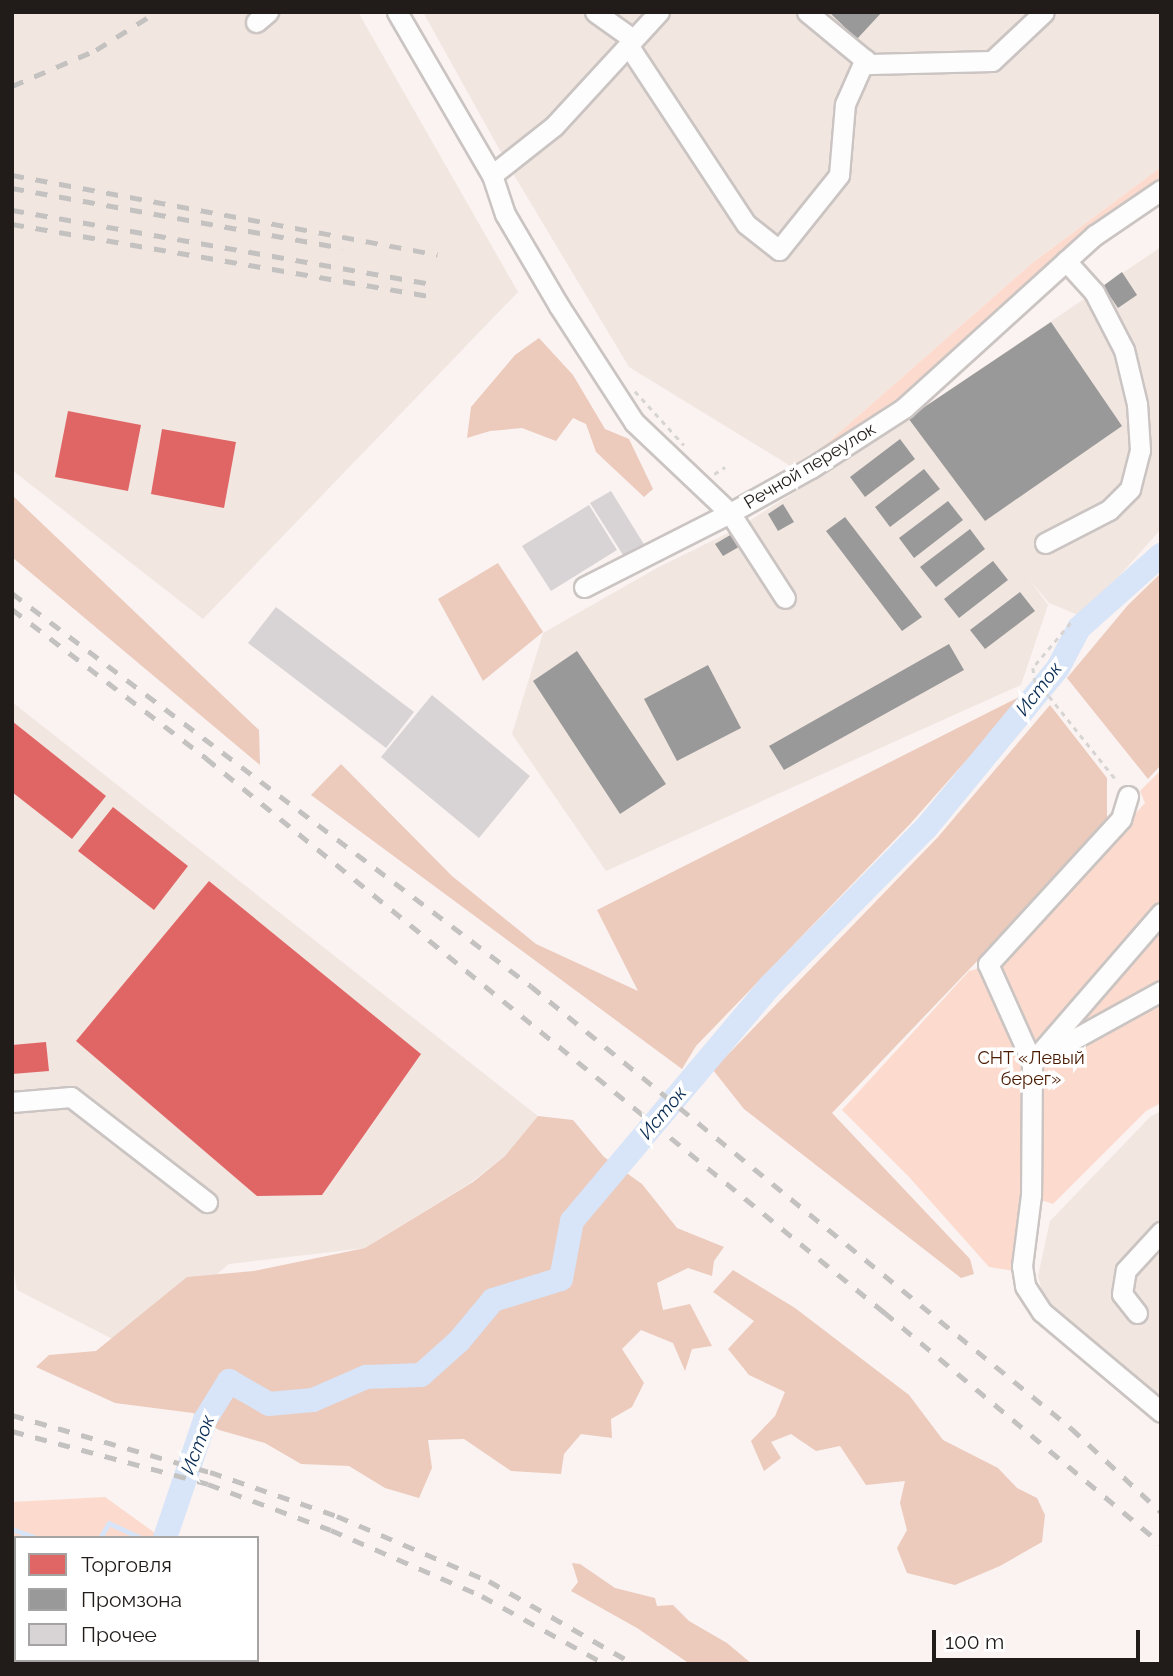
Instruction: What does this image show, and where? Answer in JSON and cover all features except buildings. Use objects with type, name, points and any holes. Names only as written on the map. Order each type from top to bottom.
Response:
[{"type":"street","name":"Речной переулок","points":[[397,12],[492,175],[505,214],[559,306],[634,422],[730,513],[811,468],[904,408],[1096,235],[1161,190]]},
{"type":"street","points":[[595,12],[630,42],[746,224],[779,250],[839,175],[845,104],[865,59]]},
{"type":"street","points":[[492,175],[554,126],[659,12]]},
{"type":"street","points":[[807,12],[870,64],[992,61],[1044,12]]},
{"type":"street","points":[[1045,543],[1109,510],[1130,489],[1140,450],[1137,404],[1124,350],[1094,292],[1066,261]]},
{"type":"street","points":[[584,587],[730,513],[785,598]]},
{"type":"street","points":[[1128,796],[1121,819],[988,964],[1032,1062],[1031,1195],[1022,1266],[1025,1286],[1042,1312],[1161,1412]]},
{"type":"street","points":[[1032,1062],[1161,913]]},
{"type":"street","points":[[1032,1062],[1161,991]]},
{"type":"street","points":[[12,1102],[71,1097],[208,1202]]},
{"type":"street","points":[[1137,1313],[1122,1294],[1126,1270],[1161,1232]]},
{"type":"path","points":[[635,391],[688,448]]},
{"type":"path","points":[[713,474],[725,467]]},
{"type":"path","points":[[1071,623],[1033,668],[1036,687],[1049,696],[1128,796]]},
{"type":"shaded area","points":[[19,12],[358,12],[518,292],[203,619],[12,470],[12,15]]},
{"type":"shaded area","points":[[423,12],[1161,12],[1161,167],[1031,264],[808,460],[792,467],[629,367],[508,165]]},
{"type":"shaded area","points":[[1161,247],[1161,529],[1083,617],[1049,603],[1029,579],[1048,605],[1021,685],[606,871],[512,734],[543,633],[657,568],[740,527],[908,419],[931,449],[908,418]]},
{"type":"shaded area","points":[[539,338],[573,375],[605,429],[629,439],[653,489],[644,497],[596,452],[586,424],[573,418],[556,441],[522,428],[490,431],[467,438],[471,407],[515,355]]},
{"type":"shaded area","points":[[12,495],[259,730],[260,765],[12,557]]},
{"type":"shaded area","points":[[498,563],[543,632],[483,681],[438,599]]},
{"type":"shaded area","points":[[1161,573],[1161,765],[1148,779],[1067,678],[1128,605]]},
{"type":"shaded area","points":[[1025,694],[910,824],[696,1046],[682,1069],[311,795],[341,764],[452,876],[536,944],[638,991],[597,910]]},
{"type":"shaded area","points":[[12,702],[538,1116],[505,1156],[470,1183],[365,1248],[229,1264],[130,1348],[17,1290],[12,1261]]},
{"type":"shaded area","points":[[1050,705],[1107,778],[1107,825],[832,1113],[970,1259],[974,1274],[961,1278],[744,1109],[713,1070],[938,837]]},
{"type":"shaded area","points":[[1161,1111],[1161,1401],[1045,1302],[1038,1276],[1050,1221],[1151,1116]]},
{"type":"shaded area","points":[[538,1116],[573,1120],[604,1157],[642,1184],[677,1228],[724,1247],[714,1261],[712,1276],[688,1268],[657,1283],[663,1310],[690,1304],[712,1346],[692,1349],[685,1371],[673,1343],[641,1330],[622,1349],[644,1383],[632,1407],[611,1419],[612,1438],[581,1434],[564,1454],[561,1474],[511,1471],[464,1439],[428,1440],[432,1468],[419,1498],[385,1488],[349,1466],[301,1464],[265,1443],[219,1430],[193,1413],[115,1403],[36,1367],[49,1355],[96,1351],[187,1277],[254,1271],[365,1248],[473,1182],[505,1156]]},
{"type":"shaded area","points":[[733,1270],[795,1308],[909,1395],[943,1440],[998,1468],[1017,1488],[1037,1498],[1045,1515],[1042,1542],[1000,1566],[955,1585],[907,1573],[897,1548],[907,1530],[900,1503],[905,1481],[866,1485],[840,1446],[816,1451],[791,1434],[771,1442],[781,1458],[764,1471],[751,1441],[775,1416],[785,1392],[749,1375],[728,1349],[754,1321],[713,1292]]},
{"type":"shaded area","points":[[572,1563],[580,1564],[615,1588],[655,1598],[657,1606],[673,1605],[689,1621],[727,1643],[752,1664],[690,1664],[637,1628],[571,1591],[578,1582]]},
{"type":"green space","points":[[1161,167],[1161,184],[948,371],[808,460],[1031,264]]},
{"type":"green space","name":"СНТ «Левый берег»","points":[[1161,770],[1161,1103],[1146,1111],[1053,1204],[1026,1195],[1014,1271],[989,1267],[909,1177],[842,1110],[969,971],[1002,962],[1145,803],[1140,791]]},
{"type":"green space","points":[[105,1497],[159,1536],[14,1536],[14,1662],[168,1664],[12,1664],[12,1502]]},
{"type":"waterway","name":"Исток","points":[[166,1536],[205,1420],[229,1381],[269,1404],[313,1400],[366,1377],[421,1375],[459,1341],[493,1300],[561,1279],[572,1221],[769,987],[926,828],[1058,668],[1079,628],[1161,555]]},
{"type":"waterway","points":[[101,1536],[109,1523],[137,1536]]},
{"type":"waterway","points":[[12,1529],[31,1536]]},
{"type":"railway","points":[[12,86],[96,50],[156,12]]},
{"type":"railway","points":[[12,175],[438,255]]},
{"type":"railway","points":[[12,188],[343,248]]},
{"type":"railway","points":[[12,210],[432,284]]},
{"type":"railway","points":[[12,224],[435,297]]},
{"type":"railway","points":[[12,593],[531,986],[1071,1428],[1161,1512]]},
{"type":"railway","points":[[12,609],[206,758],[884,1312],[1161,1544]]},
{"type":"railway","points":[[12,1415],[210,1472],[337,1516],[489,1581],[634,1664]]},
{"type":"railway","points":[[12,1431],[208,1484],[331,1530],[482,1596],[605,1664]]}]
